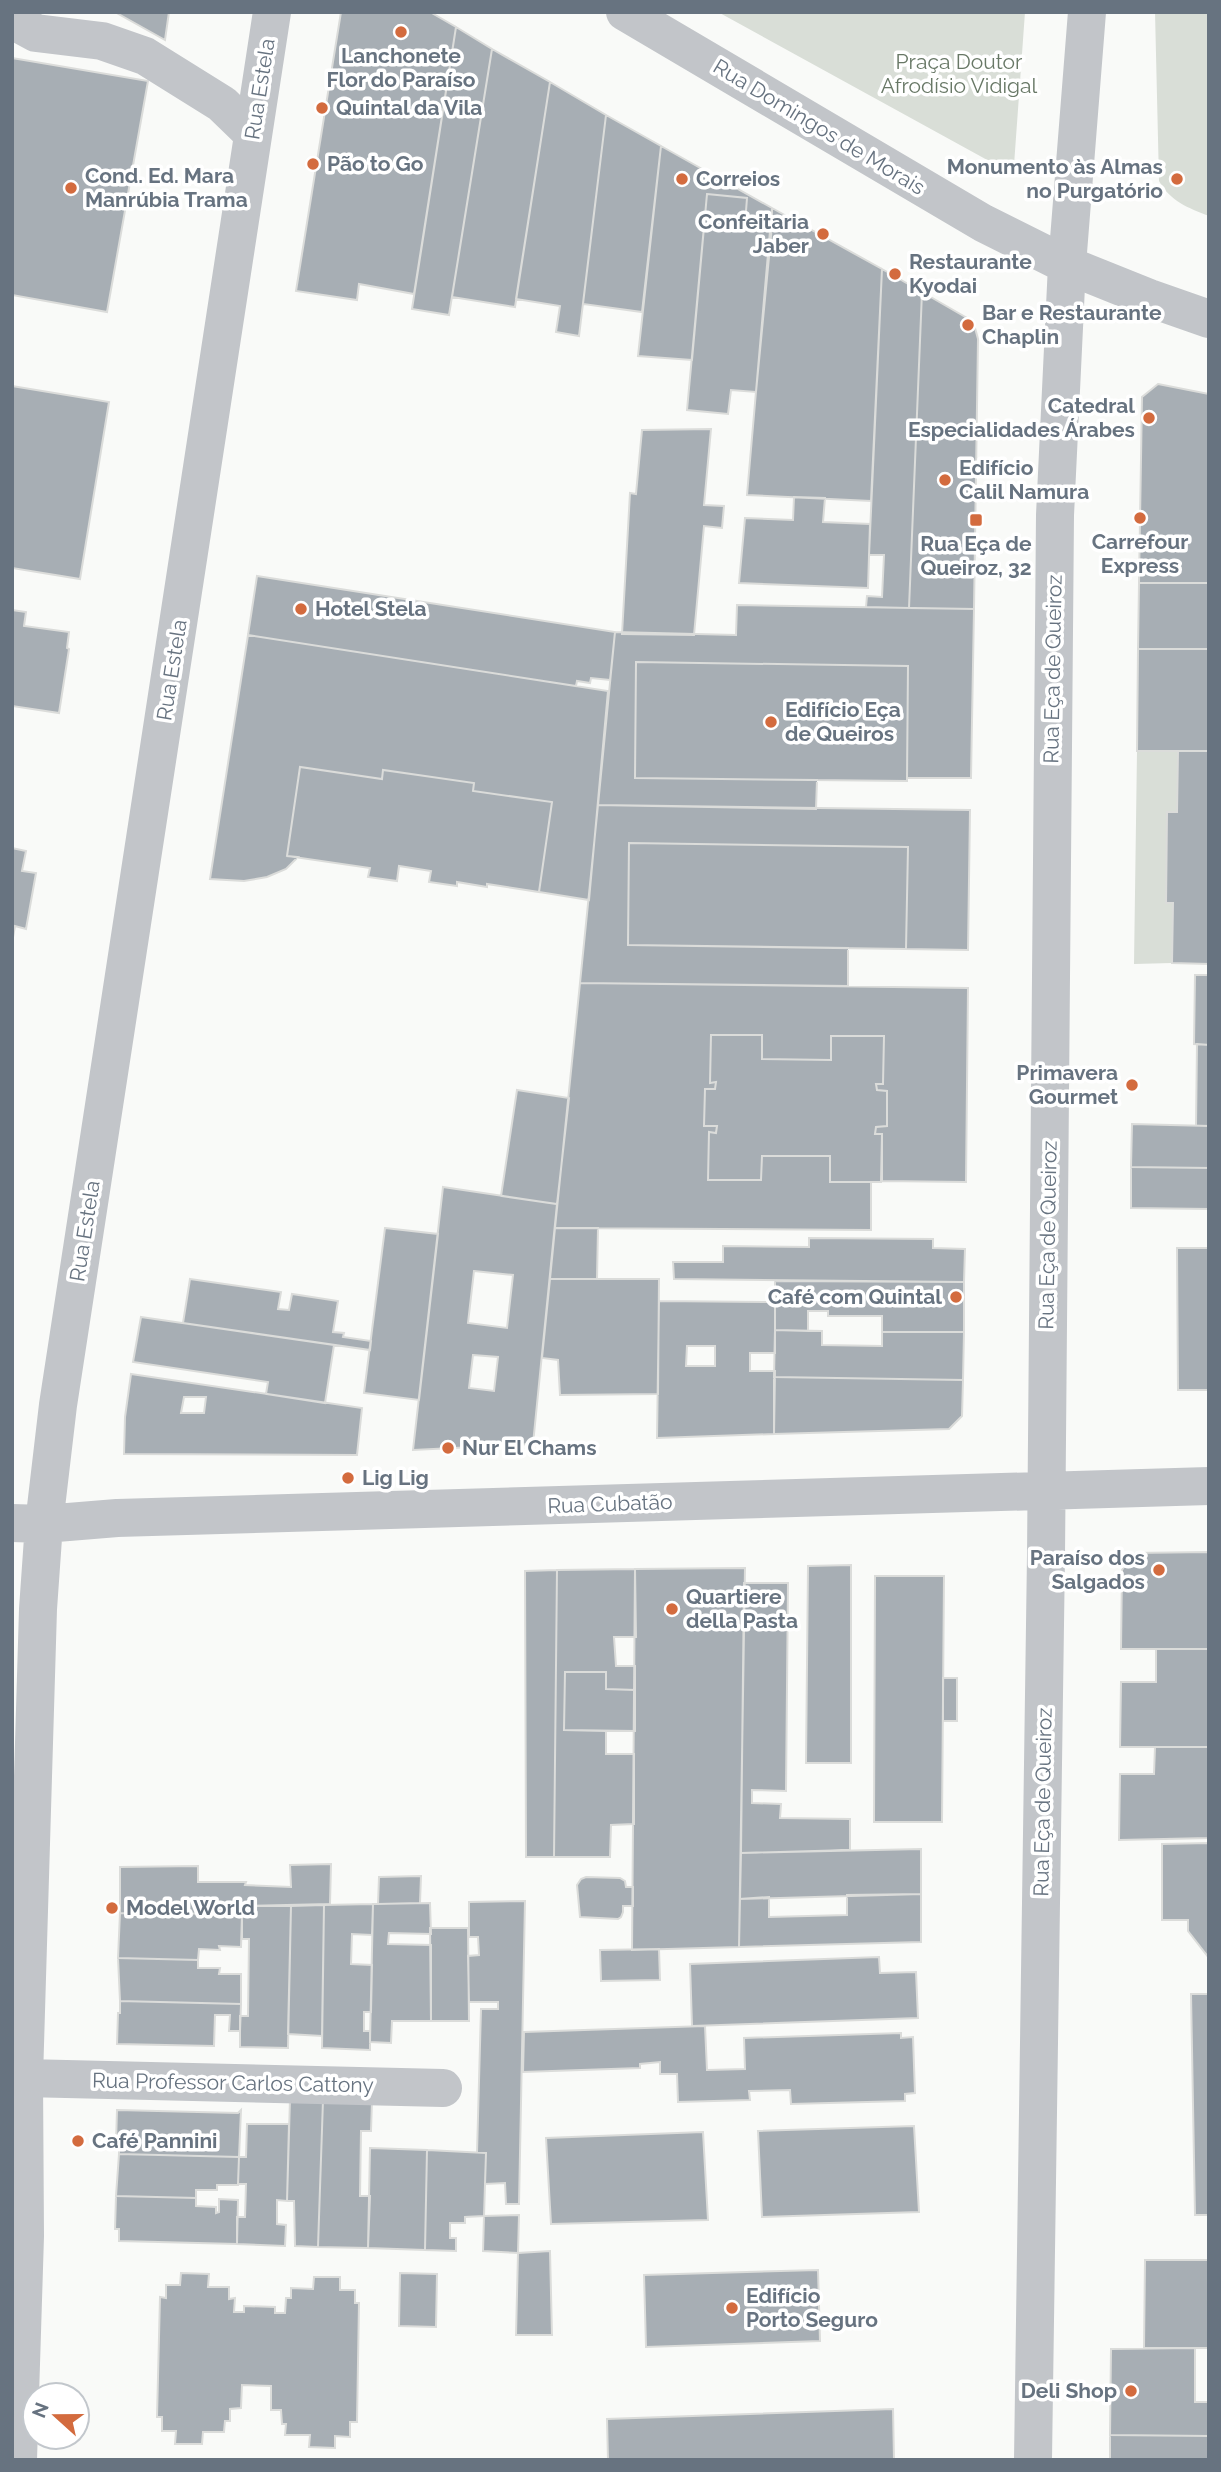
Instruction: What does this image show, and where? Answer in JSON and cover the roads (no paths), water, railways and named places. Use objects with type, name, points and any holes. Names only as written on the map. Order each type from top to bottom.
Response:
[{"type":"street","name":"Rua Estela","points":[[18,2460],[25,2236],[24,2078],[38,1623],[28,1523],[58,1405],[272,12]]},
{"type":"street","name":"Rua Domingos de Morais","points":[[625,12],[983,223],[1067,265],[1209,319]]},
{"type":"street","name":"Rua Eça de Queiroz","points":[[1033,2460],[1055,515],[1067,265],[1087,12]]},
{"type":"street","points":[[12,20],[36,33],[102,41],[145,56],[222,104],[253,134]]},
{"type":"street","name":"Rua Cubatão","points":[[28,1523],[117,1518],[1209,1486]]},
{"type":"street","name":"Rua Professor Carlos Cattony","points":[[24,2078],[443,2088]]},
{"type":"place","name":"Lanchonete Flor do Paraíso","points":[[401,32]]},
{"type":"place","name":"Quintal da Vila","points":[[322,108]]},
{"type":"place","name":"Pão to Go","points":[[313,164]]},
{"type":"place","name":"Correios","points":[[682,179]]},
{"type":"place","name":"Monumento às Almas no Purgatório","points":[[1177,179]]},
{"type":"place","name":"Cond. Ed. Mara Manrúbia Trama","points":[[71,188]]},
{"type":"place","name":"Confeitaria Jaber","points":[[823,234]]},
{"type":"place","name":"Restaurante Kyodai","points":[[895,274]]},
{"type":"place","name":"Bar e Restaurante Chaplin","points":[[968,325]]},
{"type":"place","name":"Catedral Especialidades Árabes","points":[[1149,418]]},
{"type":"place","name":"Edifício Calil Namura","points":[[945,480]]},
{"type":"place","name":"Carrefour Express","points":[[1140,518]]},
{"type":"place","name":"Rua Eça de Queiroz, 32","points":[[976,520]]},
{"type":"place","name":"Hotel Stela","points":[[301,609]]},
{"type":"place","name":"Edifício Eça de Queiros","points":[[771,722]]},
{"type":"place","name":"Primavera Gourmet","points":[[1132,1085]]},
{"type":"place","name":"Café com Quintal","points":[[956,1297]]},
{"type":"place","name":"Nur El Chams","points":[[448,1448]]},
{"type":"place","name":"Lig Lig","points":[[348,1478]]},
{"type":"place","name":"Paraíso dos Salgados","points":[[1159,1570]]},
{"type":"place","name":"Quartiere della Pasta","points":[[672,1609]]},
{"type":"place","name":"Model World","points":[[112,1908]]},
{"type":"place","name":"Café Pannini","points":[[78,2141]]},
{"type":"place","name":"Edifício Porto Seguro","points":[[732,2308]]},
{"type":"place","name":"Deli Shop","points":[[1131,2391]]},
{"type":"park label","name":"Praça Doutor Afrodísio Vidigal","points":[[959,74]]}]
